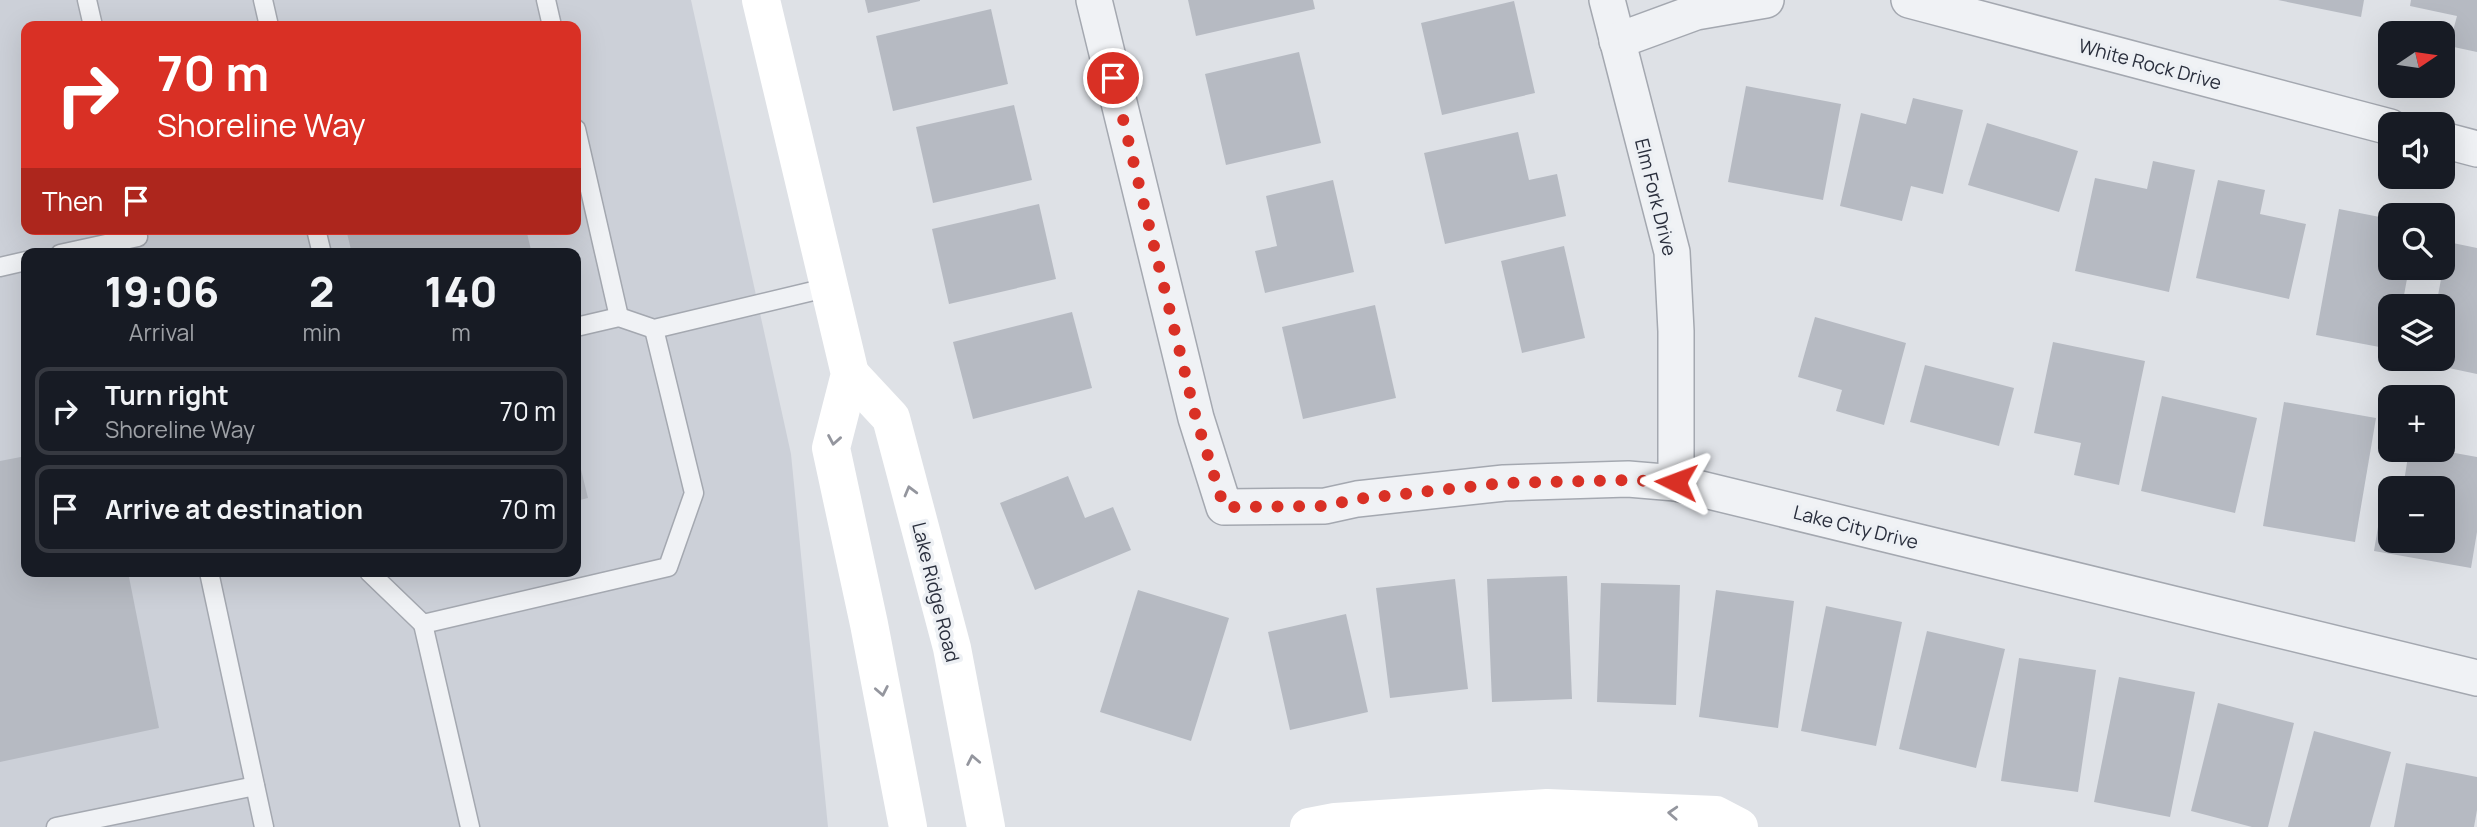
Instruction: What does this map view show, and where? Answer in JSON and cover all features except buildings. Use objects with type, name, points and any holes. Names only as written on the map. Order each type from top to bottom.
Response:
[{"type":"street","points":[[761,0],[850,374],[831,448],[869,624],[908,827]]},
{"type":"street","name":"Lake City Drive","points":[[1094,0],[1196,418],[1224,507],[1325,506],[1357,499],[1504,483],[1628,480],[1676,482],[2477,678]]},
{"type":"street","name":"Elm Fork Drive","points":[[1607,0],[1672,252],[1676,331],[1676,482]]},
{"type":"street","points":[[1616,41],[1696,12],[1766,0]]},
{"type":"street","name":"White Rock Drive","points":[[1909,0],[2378,124]]},
{"type":"street","points":[[2455,143],[2477,149]]},
{"type":"street","name":"Lake Ridge Road","points":[[850,374],[891,418],[952,648],[986,827]]},
{"type":"street","points":[[1309,827],[1335,822],[1547,808],[1716,815],[1739,827]]},
{"type":"lane","points":[[87,0],[92,21]]},
{"type":"lane","points":[[263,0],[268,21]]},
{"type":"lane","points":[[546,0],[551,21]]},
{"type":"lane","points":[[581,151],[619,317]]},
{"type":"lane","points":[[94,248],[139,240]]},
{"type":"lane","points":[[0,267],[21,262]]},
{"type":"lane","points":[[581,326],[619,317],[654,329],[830,287]]},
{"type":"lane","points":[[423,624],[668,567],[694,493],[654,329]]},
{"type":"lane","points":[[210,577],[264,827]]},
{"type":"lane","points":[[374,577],[423,624],[470,827]]},
{"type":"lane","points":[[55,827],[255,786]]},
{"type":"shaded area","points":[[0,0],[691,0],[791,454],[828,827],[0,827]]},
{"type":"route","points":[[1113,78],[1196,418],[1224,507],[1325,506],[1357,499],[1504,483],[1628,480],[1676,482]]}]
